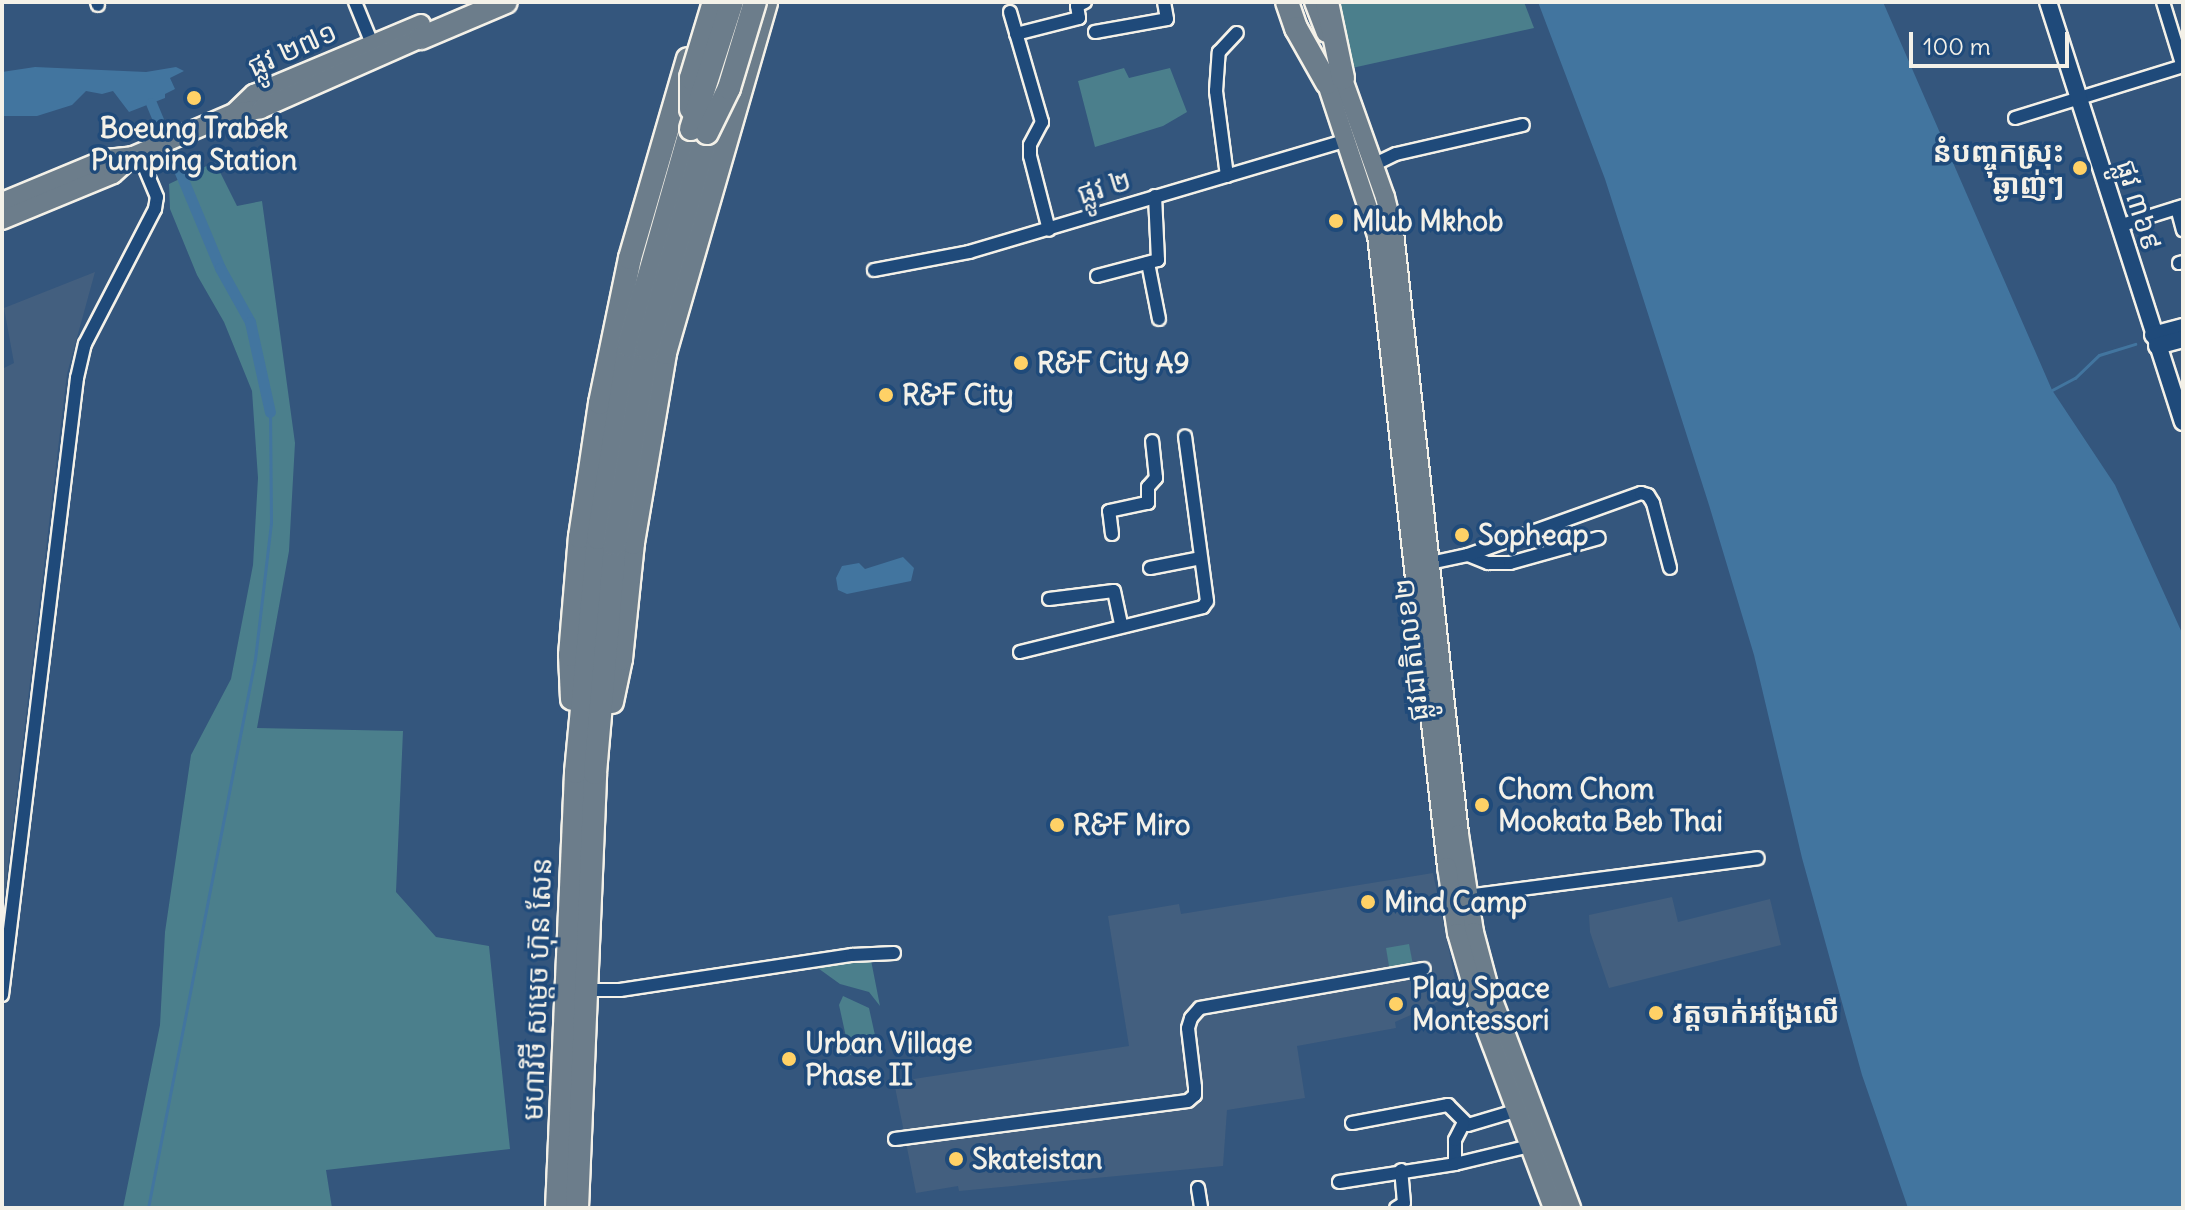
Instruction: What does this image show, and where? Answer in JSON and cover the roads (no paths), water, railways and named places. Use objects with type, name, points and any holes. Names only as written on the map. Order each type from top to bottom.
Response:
[{"type":"highway","points":[[421,31],[459,6],[476,2]]},
{"type":"highway","points":[[421,31],[506,2]]},
{"type":"highway","points":[[696,125],[705,2]]},
{"type":"highway","points":[[696,125],[691,78],[714,2]]},
{"type":"highway","points":[[600,613],[660,374],[700,80],[723,2]]},
{"type":"highway","points":[[585,772],[621,659],[600,613],[593,438],[637,314],[732,2]]},
{"type":"highway","points":[[696,125],[743,2]]},
{"type":"highway","points":[[696,125],[729,88],[755,2]]},
{"type":"highway","points":[[696,125],[766,2]]},
{"type":"highway","points":[[1308,6],[1335,80]]},
{"type":"highway","points":[[1308,6],[1296,28],[1335,80]]},
{"type":"highway","points":[[585,772],[600,613],[629,443],[637,314]]},
{"type":"highway","name":"មហាវិថី សម្តេច ហ៊ុន សែន","points":[[577,1208],[586,990],[585,772]]},
{"type":"highway","name":"មហាវិថី សម្តេច ហ៊ុន សែន","points":[[557,1208],[585,772]]},
{"type":"main road","name":"ផ្លូវ ២៧១","points":[[2,220],[113,174],[139,154],[194,130],[234,113],[261,109],[375,50],[421,31]]},
{"type":"main road","name":"ផ្លូវជាតិលេខ២","points":[[1335,80],[1346,140],[1377,235],[1432,656],[1465,963],[1525,1108],[1571,1208]]},
{"type":"main road","name":"ផ្លូវជាតិលេខ២","points":[[1335,80],[1373,165],[1394,232],[1430,563],[1432,656]]},
{"type":"main road","name":"ផ្លូវ ២៧១","points":[[2,202],[106,159],[139,154]]},
{"type":"main road","name":"ផ្លូវជាតិលេខ២","points":[[1451,835],[1490,992],[1525,1108],[1530,1146],[1553,1208]]},
{"type":"street","points":[[355,2],[375,50]]},
{"type":"street","points":[[1016,34],[1079,18],[1077,6],[1085,2]]},
{"type":"street","points":[[1095,32],[1167,19],[1164,2]]},
{"type":"street","name":"ផ្លូវ ៣៦៩","points":[[2048,2],[2183,422]]},
{"type":"street","points":[[2015,118],[2183,66],[2163,2]]},
{"type":"street","points":[[1010,12],[1042,122],[1030,145],[1030,156],[1049,230]]},
{"type":"street","points":[[1227,176],[1216,91],[1219,52],[1237,33]]},
{"type":"street","points":[[1373,165],[1396,154],[1523,125]]},
{"type":"street","name":"ផ្លូវ ២","points":[[874,270],[969,252],[1049,230],[1346,140]]},
{"type":"street","points":[[2,995],[77,378],[85,344],[155,209],[157,197],[139,154]]},
{"type":"street","points":[[1097,276],[1159,259],[1155,196]]},
{"type":"street","points":[[2119,226],[2180,207],[2183,230]]},
{"type":"street","points":[[1148,263],[1159,319]]},
{"type":"street","points":[[2155,341],[2183,327]]},
{"type":"street","points":[[2155,341],[2183,339]]},
{"type":"street","points":[[1020,652],[1203,607],[1207,601],[1185,436]]},
{"type":"street","points":[[1112,534],[1109,511],[1148,503],[1148,487],[1156,478],[1152,441]]},
{"type":"street","points":[[1430,563],[1468,555],[1641,493],[1648,495],[1653,503],[1670,568]]},
{"type":"street","points":[[1468,555],[1488,563],[1510,563],[1599,538]]},
{"type":"street","points":[[1150,568],[1201,558]]},
{"type":"street","points":[[1049,599],[1114,591],[1121,625]]},
{"type":"street","points":[[1467,896],[1758,858]]},
{"type":"street","points":[[586,990],[620,990],[852,955],[894,953]]},
{"type":"street","points":[[895,1139],[1188,1101],[1195,1095],[1188,1028],[1191,1018],[1200,1008],[1424,969]]},
{"type":"street","points":[[1352,1123],[1448,1105],[1463,1124]]},
{"type":"street","points":[[1455,1164],[1455,1140],[1463,1124],[1525,1108]]},
{"type":"street","points":[[1339,1182],[1455,1164],[1530,1146]]},
{"type":"street","points":[[1396,1208],[1404,1203],[1401,1170]]},
{"type":"street","points":[[1198,1188],[1201,1208]]},
{"type":"waterway","points":[[151,103],[220,268],[250,322],[270,412]]},
{"type":"waterway","points":[[2052,390],[2075,378],[2099,355],[2135,344]]},
{"type":"waterway","points":[[148,1208],[255,659],[271,523],[270,412]]},
{"type":"place","name":"Boeung Trabek Pumping Station","points":[[194,98]]},
{"type":"place","name":"នំបញ្ចុកស្រុះ ឆ្ងាញ់ៗ","points":[[2080,168]]},
{"type":"place","name":"Mlub Mkhob","points":[[1336,221]]},
{"type":"place","name":"R&F City A9","points":[[1021,363]]},
{"type":"place","name":"R&F City","points":[[886,395]]},
{"type":"place","name":"Sopheap","points":[[1462,535]]},
{"type":"place","name":"Chom Chom Mookata Beb Thai","points":[[1482,805]]},
{"type":"place","name":"R&F Miro","points":[[1057,825]]},
{"type":"place","name":"Mind Camp","points":[[1368,902]]},
{"type":"place","name":"Play Space Montessori","points":[[1396,1004]]},
{"type":"place","name":"វត្តចាក់អង្រែលើ","points":[[1656,1013]]},
{"type":"place","name":"Urban Village Phase II","points":[[789,1059]]},
{"type":"place","name":"Skateistan","points":[[956,1159]]}]
